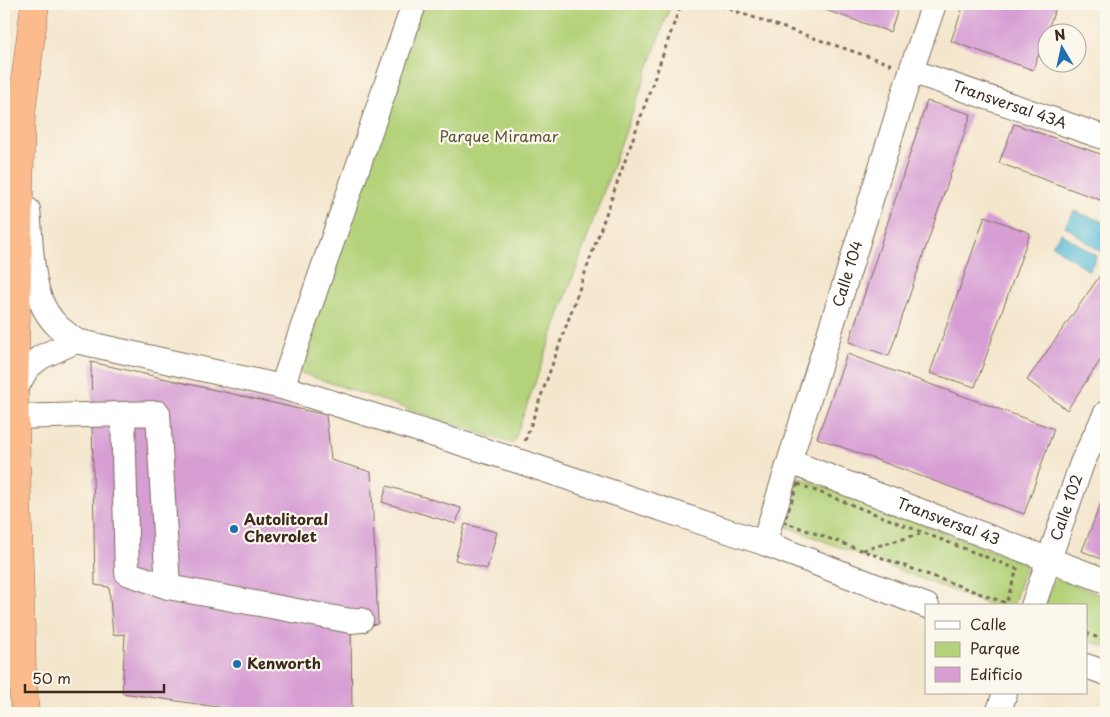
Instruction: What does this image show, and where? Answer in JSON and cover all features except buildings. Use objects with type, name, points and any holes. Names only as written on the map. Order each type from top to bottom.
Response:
[{"type":"highway","points":[[25,713],[14,404],[20,147],[35,4]]},
{"type":"street","points":[[282,387],[414,4]]},
{"type":"street","name":"Calle 104","points":[[764,543],[911,71],[934,4]]},
{"type":"street","name":"Transversal 43A","points":[[911,71],[1106,138]]},
{"type":"street","points":[[20,147],[28,204],[36,289],[43,306],[53,322],[76,341],[282,387],[518,461],[764,543],[925,605]]},
{"type":"street","points":[[76,341],[41,356],[28,368],[14,404],[123,414],[158,413],[168,587]]},
{"type":"street","name":"Calle 102","points":[[1034,604],[1082,462],[1106,413]]},
{"type":"street","points":[[123,414],[127,574],[168,587],[350,621],[360,620]]},
{"type":"street","name":"Transversal 43","points":[[790,462],[1106,581]]},
{"type":"street","points":[[1088,667],[1106,673]]},
{"type":"street","points":[[998,713],[1005,694]]},
{"type":"path","points":[[518,461],[681,4]]},
{"type":"path","points":[[714,4],[911,71]]},
{"type":"path","points":[[798,484],[925,533],[1018,569],[1006,604],[784,522],[798,484]]},
{"type":"path","points":[[863,550],[925,533]]},
{"type":"path","points":[[1088,634],[1106,641]]},
{"type":"green space","name":"Parque Miramar","points":[[422,4],[671,4],[513,444],[295,371]]},
{"type":"green space","points":[[793,475],[1026,564],[1014,604],[987,604],[777,523]]},
{"type":"green space","points":[[1055,578],[1106,597],[1106,647],[1088,641],[1088,604],[1046,604]]},
{"type":"water","points":[[1074,211],[1106,223],[1106,244],[1102,253],[1065,226]]},
{"type":"water","points":[[1061,233],[1097,256],[1089,271],[1052,245]]},
{"type":"place","name":"Autolitoral Chevrolet","points":[[234,529]]},
{"type":"place","name":"Kenworth","points":[[237,664]]}]
